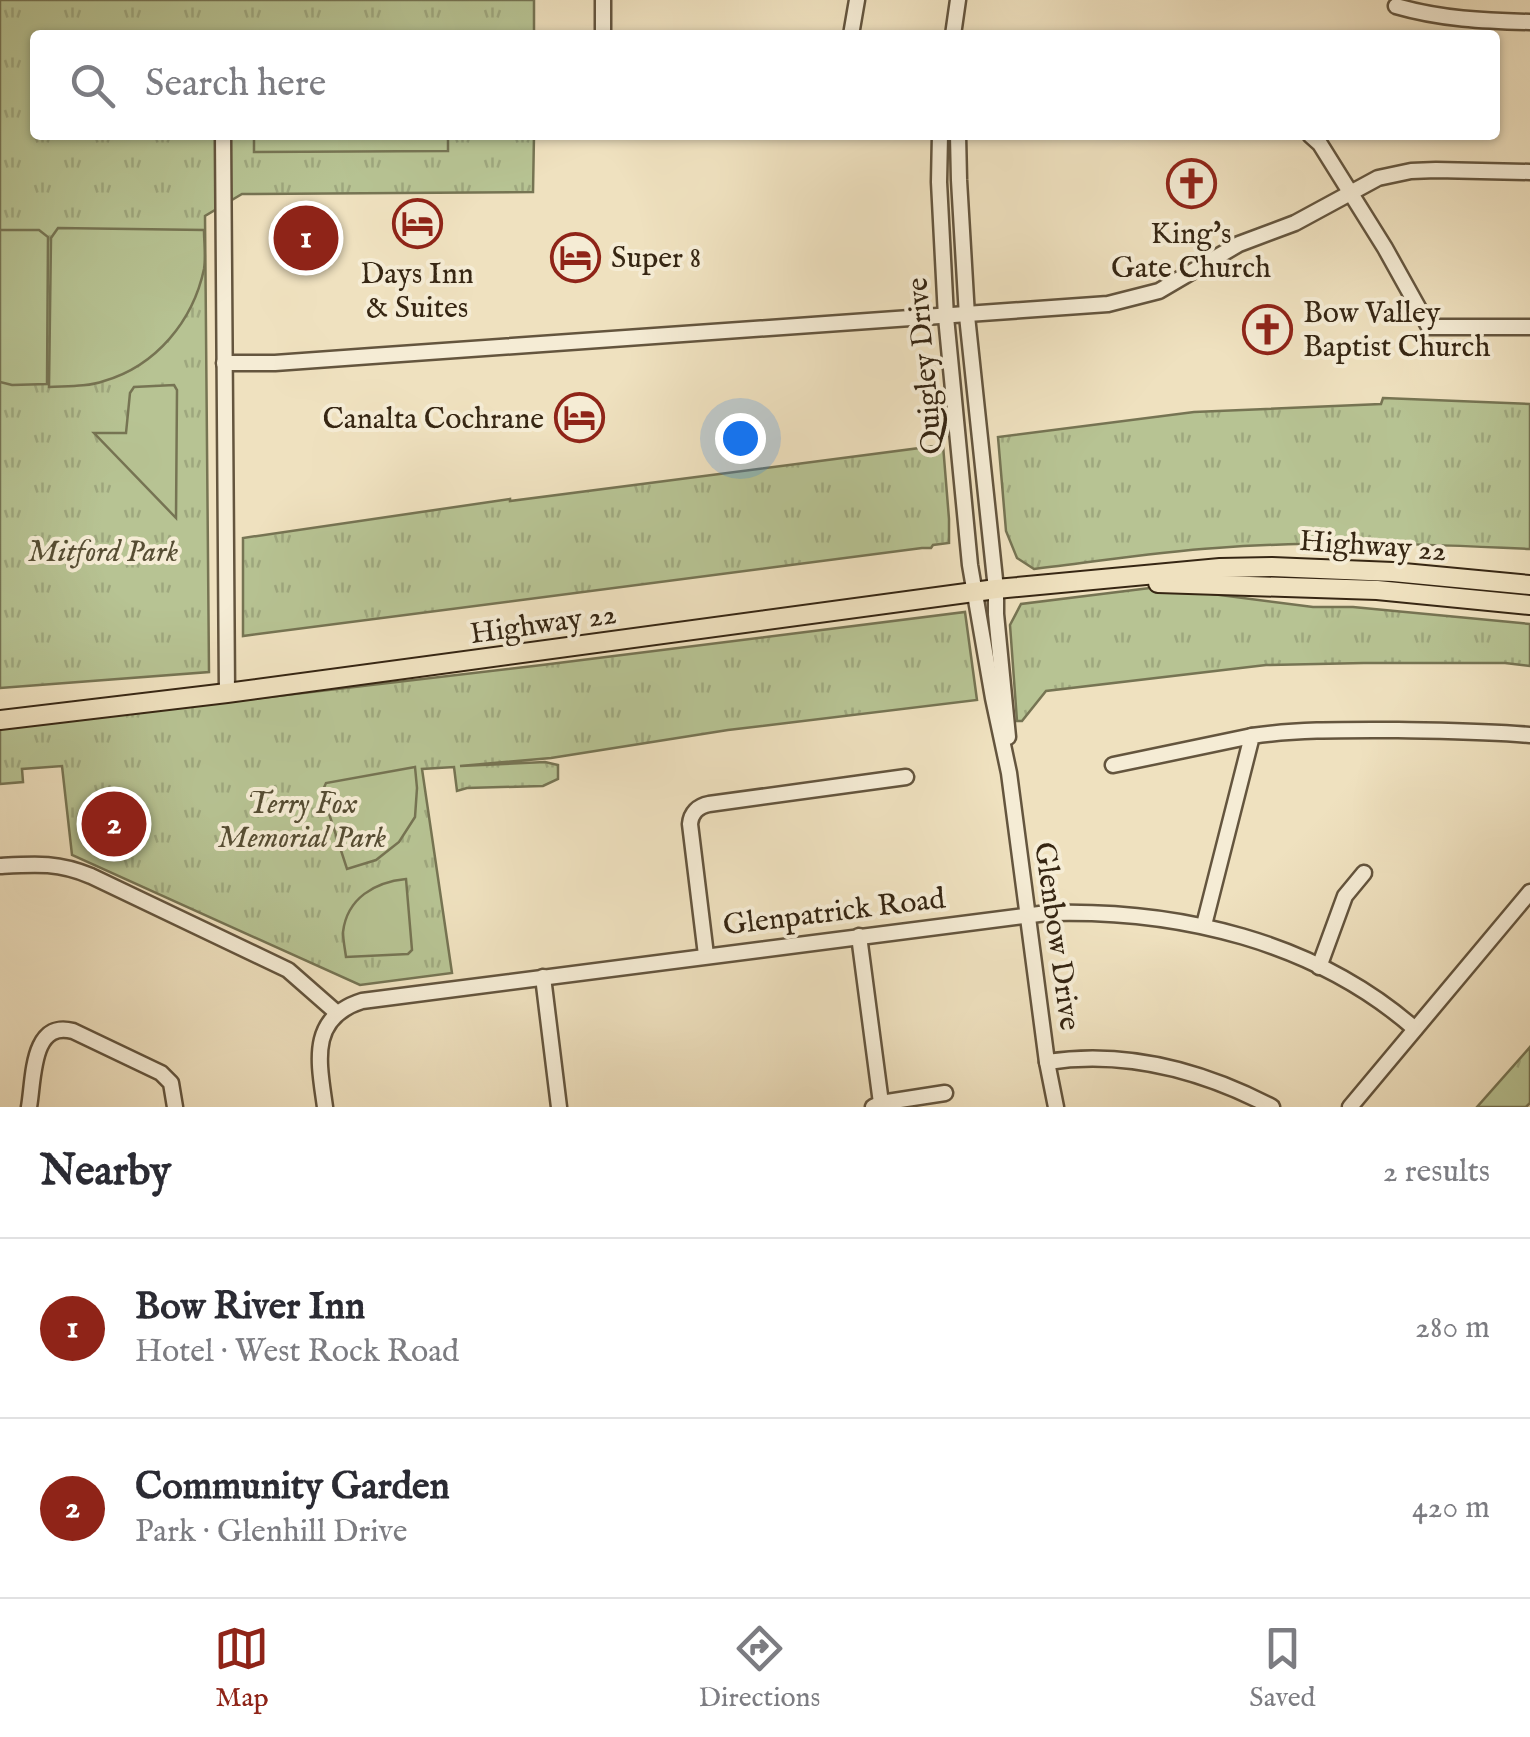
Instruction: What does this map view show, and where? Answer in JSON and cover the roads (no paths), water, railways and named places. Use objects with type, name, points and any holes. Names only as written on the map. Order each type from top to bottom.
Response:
[{"type":"main road","name":"Highway 22","points":[[0,720],[996,589],[1220,568],[1393,572],[1530,585]]},
{"type":"main road","name":"Highway 22","points":[[1092,580],[1377,590],[1530,606]]},
{"type":"street","points":[[602,30],[604,0]]},
{"type":"street","points":[[852,30],[856,0]]},
{"type":"street","points":[[954,30],[958,0]]},
{"type":"street","points":[[1396,6],[1431,16],[1530,22]]},
{"type":"street","points":[[224,140],[227,693]]},
{"type":"street","name":"Quigley Drive","points":[[940,140],[946,317],[975,592]]},
{"type":"street","name":"Quigley Drive","points":[[958,140],[967,316],[996,589]]},
{"type":"street","points":[[1316,140],[1386,248],[1429,327],[1530,327]]},
{"type":"street","points":[[224,363],[275,363],[1108,304],[1159,290],[1240,244],[1295,223],[1378,178],[1411,171],[1530,172]]},
{"type":"street","name":"Glenbow Drive","points":[[996,589],[1008,722],[1008,773]]},
{"type":"street","name":"Glenbow Drive","points":[[975,592],[1008,773],[1056,1107]]},
{"type":"street","points":[[1114,765],[1277,733],[1355,730],[1530,735]]},
{"type":"street","points":[[1204,925],[1252,736]]},
{"type":"street","points":[[706,955],[690,824],[698,808],[906,777]]},
{"type":"street","points":[[0,866],[52,864],[80,871],[288,970],[337,1013],[320,1044],[325,1107]]},
{"type":"street","points":[[1319,967],[1344,896],[1364,873]]},
{"type":"street","points":[[1350,1107],[1530,892]]},
{"type":"street","name":"Glenpatrick Road","points":[[337,1013],[362,1001],[1028,914],[1079,912],[1125,913],[1204,925],[1258,941],[1319,967],[1379,1001],[1415,1029]]},
{"type":"street","points":[[859,936],[877,1105],[945,1093]]},
{"type":"street","points":[[542,977],[559,1107]]},
{"type":"street","points":[[30,1107],[40,1046],[47,1033],[58,1028],[161,1073],[171,1083],[175,1107]]},
{"type":"street","points":[[1047,1062],[1088,1057],[1144,1062],[1216,1082],[1272,1107]]},
{"type":"place","name":"King's Gate Church","points":[[1191,184]]},
{"type":"place","name":"Days Inn & Suites","points":[[417,224]]},
{"type":"place","name":"Bow River Inn","points":[[306,238]]},
{"type":"place","name":"Super 8","points":[[576,257]]},
{"type":"place","name":"Bow Valley Baptist Church","points":[[1268,329]]},
{"type":"place","name":"Canalta Cochrane","points":[[579,418]]},
{"type":"place","name":"Community Garden","points":[[114,824]]},
{"type":"park label","name":"Mitford Park","points":[[103,551]]},
{"type":"park label","name":"Terry Fox Memorial Park","points":[[302,820]]}]
